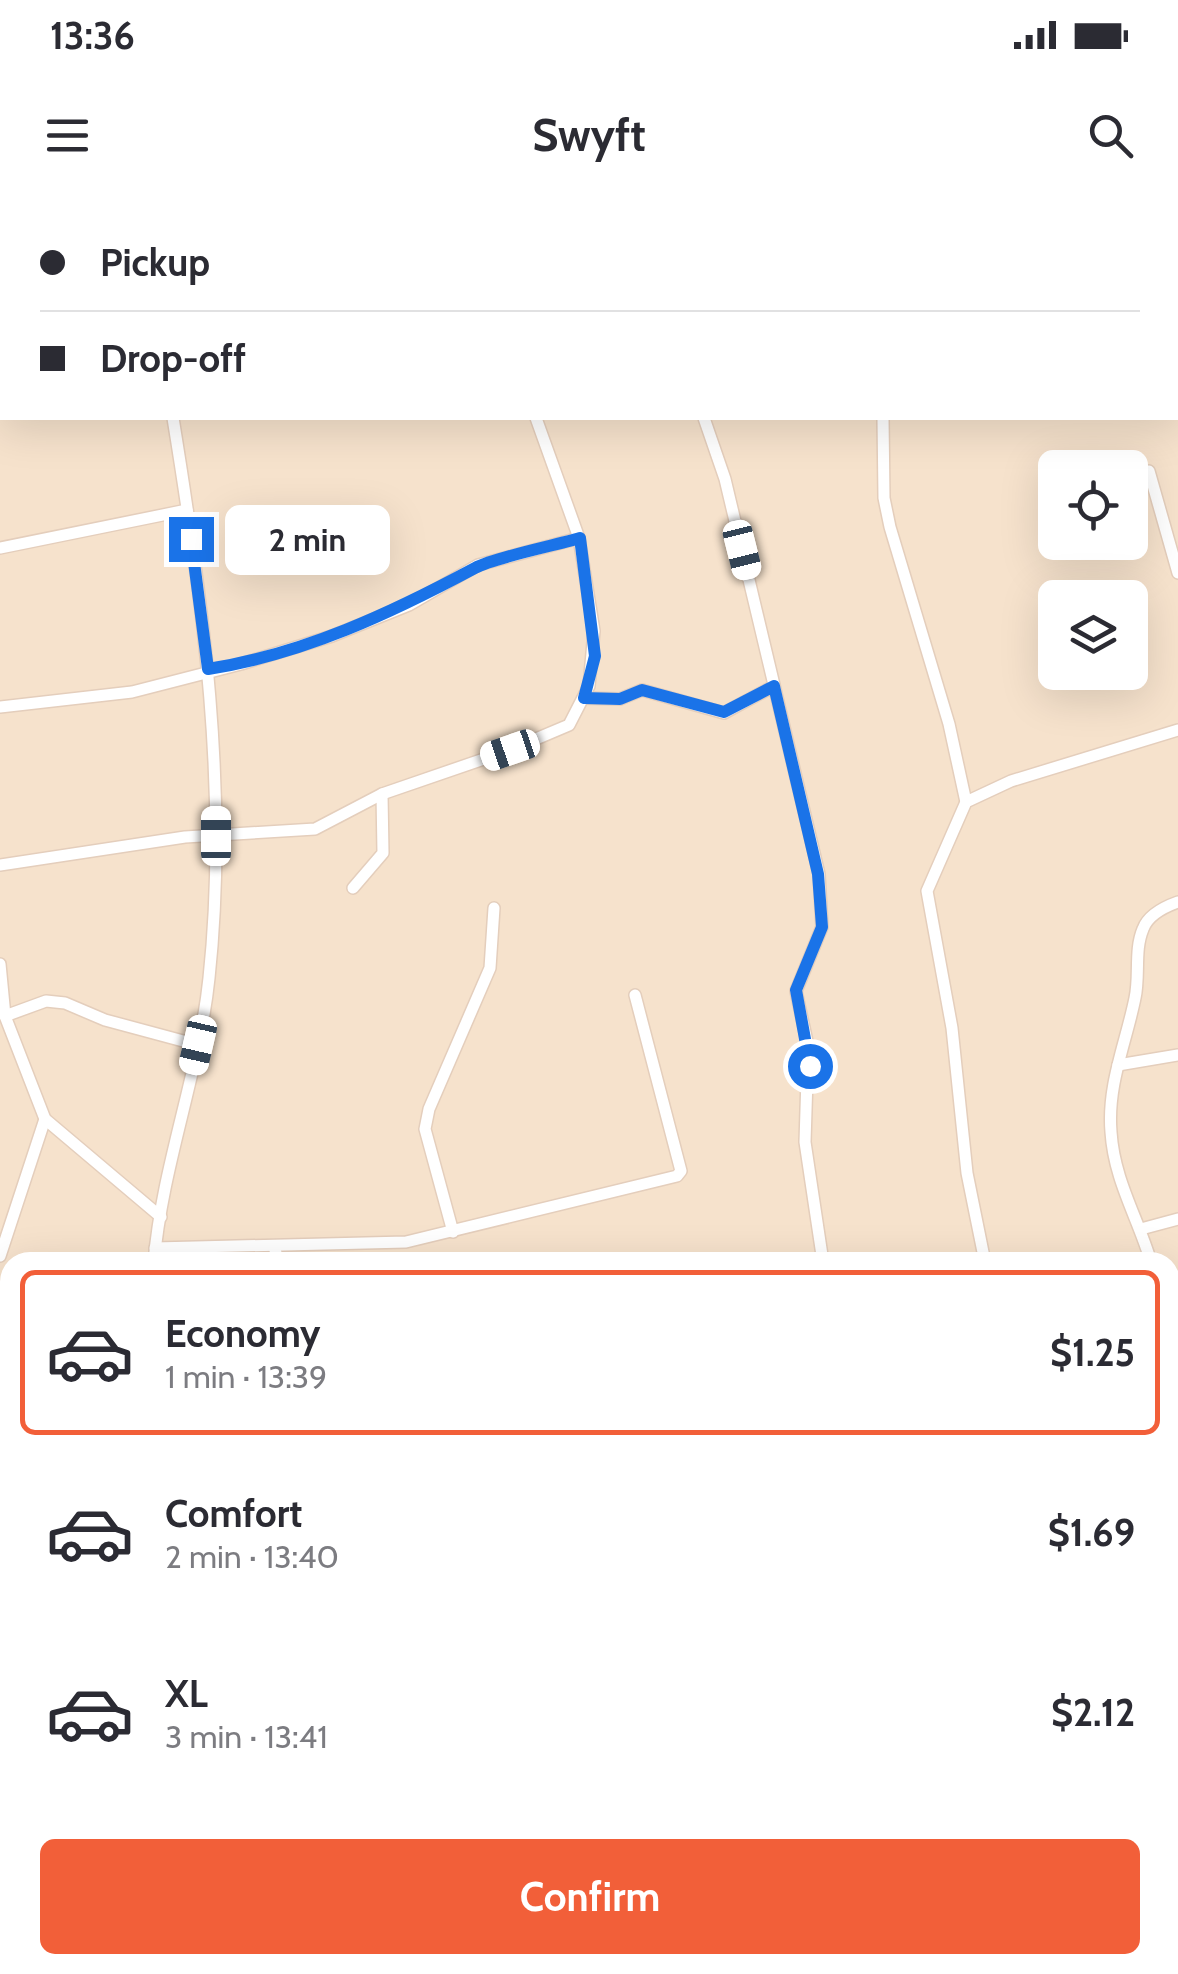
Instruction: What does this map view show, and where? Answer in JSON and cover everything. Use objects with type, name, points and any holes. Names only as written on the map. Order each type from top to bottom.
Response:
[{"type":"street","points":[[155,1252],[198,1045],[212,953],[216,836],[208,669],[173,420]]},
{"type":"street","points":[[0,865],[216,836],[315,828],[382,794],[556,733],[569,725],[584,698],[595,656],[580,538],[537,420]]},
{"type":"street","points":[[705,420],[724,479],[818,874],[822,927],[796,990],[808,1046],[805,1142],[822,1252]]},
{"type":"street","points":[[885,420],[884,498],[890,527],[950,724],[966,802],[928,891],[954,1044],[967,1173],[983,1252]]},
{"type":"street","points":[[1149,470],[1178,572]]},
{"type":"street","points":[[0,548],[187,510]]},
{"type":"street","points":[[0,707],[132,692],[208,669],[241,664],[332,636],[409,604],[478,566],[580,538]]},
{"type":"street","points":[[584,698],[620,699],[642,690],[724,712],[774,686]]},
{"type":"street","points":[[966,802],[1012,781],[1178,730]]},
{"type":"street","points":[[352,888],[383,852],[382,794]]},
{"type":"street","points":[[1148,1252],[1141,1229],[1128,1208],[1112,1146],[1112,1094],[1136,994],[1143,929],[1159,911],[1178,902]]},
{"type":"street","points":[[454,1232],[425,1128],[429,1109],[490,968],[494,908]]},
{"type":"street","points":[[0,964],[6,1016],[45,1119],[161,1216]]},
{"type":"street","points":[[155,1248],[392,1243],[454,1232],[680,1174],[634,995]]},
{"type":"street","points":[[6,1016],[46,1001],[65,1003],[105,1020],[198,1045]]},
{"type":"street","points":[[1118,1065],[1178,1056]]},
{"type":"street","points":[[1,1252],[45,1119]]},
{"type":"street","points":[[1141,1229],[1178,1219]]},
{"type":"street","points":[[274,1246],[276,1252]]},
{"type":"shaded area","points":[[0,420],[1178,420],[1178,1252],[0,1252]]},
{"type":"route","points":[[191,539],[208,669],[241,664],[332,636],[409,604],[478,566],[580,538],[595,656],[584,698],[620,699],[642,690],[658,692],[702,710],[724,712],[774,686],[818,874],[822,927],[796,990],[810,1066]]}]
